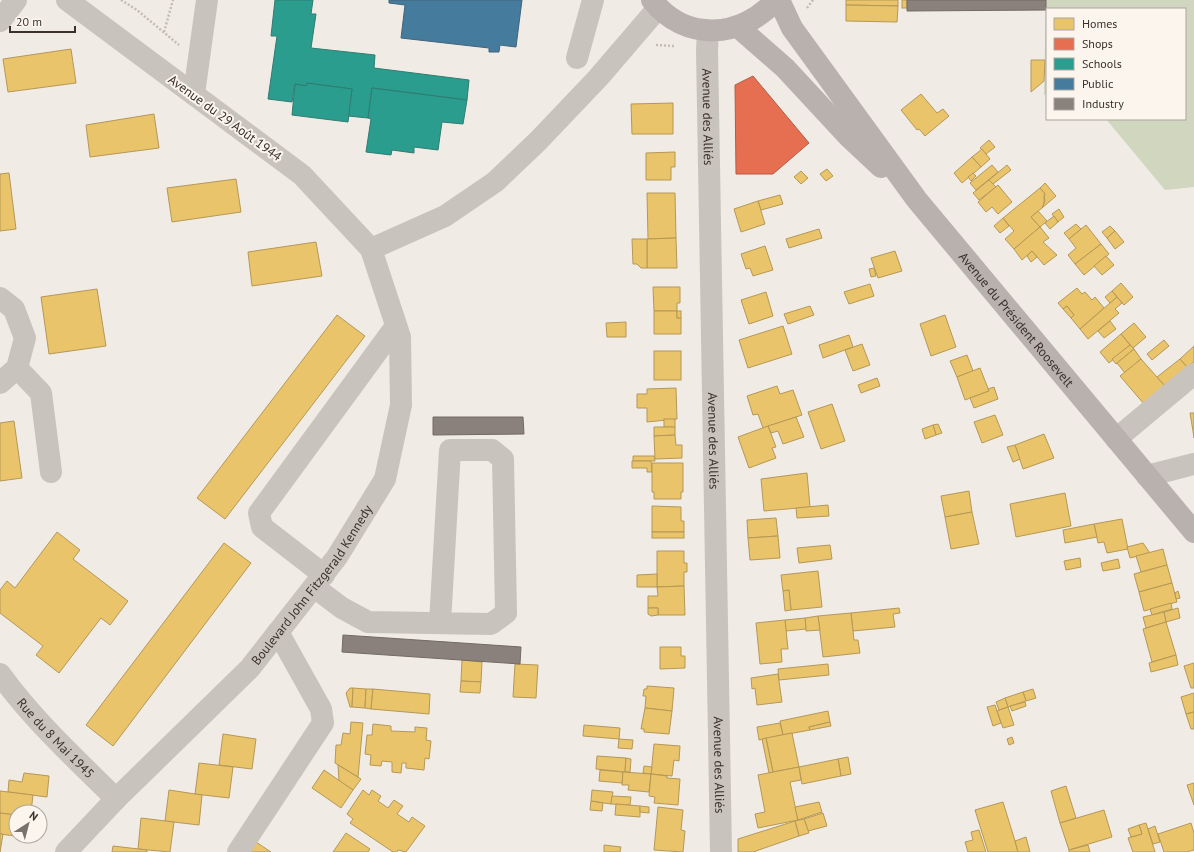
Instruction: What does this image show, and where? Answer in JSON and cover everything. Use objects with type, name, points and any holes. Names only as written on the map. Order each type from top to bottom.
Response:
[{"type":"main road","points":[[655,4],[685,26],[708,31],[738,27],[753,20],[776,0]]},
{"type":"main road","name":"Avenue du Président Roosevelt","points":[[779,0],[792,28],[917,200],[1194,532]]},
{"type":"main road","name":"Avenue du Président Roosevelt","points":[[738,27],[786,68],[849,137],[917,200]]},
{"type":"street","points":[[0,21],[16,0]]},
{"type":"street","name":"Avenue du 29 Août 1944","points":[[67,0],[302,175],[371,249]]},
{"type":"street","points":[[194,94],[207,0]]},
{"type":"street","points":[[577,58],[593,0]]},
{"type":"street","points":[[371,249],[445,216],[495,182],[538,141],[598,78],[655,4]]},
{"type":"street","name":"Avenue des Alliés","points":[[708,31],[707,66],[721,852]]},
{"type":"street","name":"Boulevard John Fitzgerald Kennedy","points":[[66,852],[116,799],[250,668],[337,557],[385,479],[401,404],[400,337],[371,249]]},
{"type":"street","points":[[0,298],[14,309],[24,338],[17,368],[0,383]]},
{"type":"street","points":[[396,326],[259,513],[262,527],[319,581],[342,608],[368,622],[490,624],[506,613],[502,459],[492,450],[450,450],[440,623]]},
{"type":"street","points":[[17,368],[41,393],[52,472]]},
{"type":"street","points":[[1116,439],[1194,374]]},
{"type":"street","points":[[1147,476],[1194,464]]},
{"type":"street","points":[[238,852],[323,723],[321,710],[278,632]]},
{"type":"street","name":"Rue du 8 Mai 1945","points":[[0,674],[16,696],[36,718],[116,799]]},
{"type":"path","points":[[121,0],[198,60]]},
{"type":"path","points":[[164,33],[173,0]]},
{"type":"green space","points":[[1046,0],[1194,0],[1194,187],[1165,190],[1107,120],[1186,120],[1186,8],[1046,8],[1046,94],[1044,95]]},
{"type":"building: Homes","points":[[846,0],[898,0],[898,6],[846,5]]},
{"type":"building: Homes","points":[[902,0],[907,0],[907,8],[902,8]]},
{"type":"building: Homes","points":[[846,5],[898,6],[897,22],[846,21]]},
{"type":"building: Homes","points":[[71,49],[76,83],[8,92],[3,59]]},
{"type":"building: Homes","points":[[1031,60],[1045,60],[1044,81],[1031,92]]},
{"type":"building: Homes","points":[[921,94],[937,113],[943,109],[949,116],[925,136],[919,129],[917,130],[901,110]]},
{"type":"building: Homes","points":[[673,103],[673,134],[632,134],[631,104]]},
{"type":"building: Homes","points":[[154,114],[159,148],[90,157],[86,125]]},
{"type":"building: Homes","points":[[989,140],[995,147],[986,154],[980,148]]},
{"type":"building: Homes","points":[[982,149],[990,159],[981,167],[972,157]]},
{"type":"building: Homes","points":[[675,152],[675,167],[671,167],[671,180],[646,180],[646,153]]},
{"type":"building: Homes","points":[[972,157],[981,167],[962,183],[954,173]]},
{"type":"building: Homes","points":[[992,165],[998,172],[976,190],[970,183]]},
{"type":"building: Homes","points":[[1007,165],[1011,170],[993,184],[989,180]]},
{"type":"building: Homes","points":[[827,169],[833,176],[826,181],[820,174]]},
{"type":"building: Homes","points":[[801,171],[808,178],[801,184],[794,177]]},
{"type":"building: Homes","points":[[9,173],[16,229],[0,231],[0,174]]},
{"type":"building: Homes","points":[[973,173],[976,176],[971,181],[968,177]]},
{"type":"building: Homes","points":[[236,179],[241,212],[172,222],[167,188]]},
{"type":"building: Homes","points":[[989,180],[996,187],[979,200],[973,193]]},
{"type":"building: Homes","points":[[1045,183],[1056,196],[1042,208],[1045,201],[1045,194],[1040,188]]},
{"type":"building: Homes","points":[[998,185],[1012,202],[998,214],[992,207],[986,212],[978,202]]},
{"type":"building: Homes","points":[[1040,188],[1045,194],[1044,203],[1042,208],[1031,217],[1040,227],[1014,249],[1005,239],[1014,231],[1003,218]]},
{"type":"building: Homes","points":[[647,193],[675,193],[676,238],[648,239]]},
{"type":"building: Homes","points":[[780,195],[783,204],[761,210],[758,201]]},
{"type":"building: Homes","points":[[758,201],[765,224],[741,232],[734,209]]},
{"type":"building: Homes","points":[[1059,209],[1064,217],[1058,222],[1052,214]]},
{"type":"building: Homes","points":[[1038,211],[1047,221],[1040,227],[1031,217]]},
{"type":"building: Homes","points":[[1054,216],[1058,222],[1050,229],[1045,223]]},
{"type":"building: Homes","points":[[1003,218],[1009,226],[1000,233],[994,226]]},
{"type":"building: Homes","points":[[1076,224],[1081,229],[1069,239],[1064,233]]},
{"type":"building: Homes","points":[[1086,225],[1101,244],[1075,264],[1068,255],[1076,248],[1069,239]]},
{"type":"building: Homes","points":[[1110,226],[1115,231],[1107,238],[1102,232]]},
{"type":"building: Homes","points":[[1040,227],[1049,238],[1043,242],[1057,255],[1044,265],[1032,251],[1022,260],[1014,249]]},
{"type":"building: Homes","points":[[819,229],[822,238],[789,248],[786,239]]},
{"type":"building: Homes","points":[[1115,231],[1124,242],[1115,249],[1107,238]]},
{"type":"building: Homes","points":[[676,238],[677,268],[647,268],[647,239]]},
{"type":"building: Homes","points":[[632,239],[647,239],[647,268],[641,268],[637,264],[633,264]]},
{"type":"building: Homes","points":[[316,242],[322,276],[252,286],[248,252]]},
{"type":"building: Homes","points":[[1101,244],[1109,254],[1084,275],[1075,264]]},
{"type":"building: Homes","points":[[765,246],[773,270],[753,276],[750,268],[746,269],[741,254]]},
{"type":"building: Homes","points":[[895,251],[902,271],[878,278],[871,258]]},
{"type":"building: Homes","points":[[1032,251],[1037,257],[1031,262],[1027,256]]},
{"type":"building: Homes","points":[[1106,256],[1114,265],[1102,275],[1094,266]]},
{"type":"building: Homes","points":[[874,268],[876,276],[871,277],[869,269]]},
{"type":"building: Homes","points":[[1121,283],[1133,297],[1124,305],[1112,291]]},
{"type":"building: Homes","points":[[870,284],[874,296],[849,304],[844,292]]},
{"type":"building: Homes","points":[[653,287],[680,287],[680,303],[677,303],[677,311],[654,311]]},
{"type":"building: Homes","points":[[1077,288],[1082,294],[1085,292],[1092,300],[1095,297],[1104,308],[1080,329],[1071,318],[1074,315],[1067,306],[1063,309],[1058,303]]},
{"type":"building: Homes","points":[[97,289],[106,346],[49,354],[41,297]]},
{"type":"building: Homes","points":[[1112,291],[1117,297],[1110,303],[1105,297]]},
{"type":"building: Homes","points":[[766,292],[773,316],[749,324],[741,300]]},
{"type":"building: Homes","points":[[1117,297],[1122,303],[1115,309],[1119,313],[1088,339],[1080,329]]},
{"type":"building: Homes","points":[[810,306],[814,315],[788,324],[784,314]]},
{"type":"building: Homes","points":[[1067,306],[1074,315],[1071,318],[1063,309]]},
{"type":"building: Homes","points":[[654,311],[677,311],[677,318],[681,318],[681,334],[654,334]]},
{"type":"building: Homes","points":[[677,311],[681,311],[681,318],[677,318]]},
{"type":"building: Homes","points":[[337,315],[365,336],[225,519],[197,498]]},
{"type":"building: Homes","points":[[945,315],[956,347],[931,356],[920,324]]},
{"type":"building: Homes","points":[[1110,321],[1116,329],[1104,338],[1098,331]]},
{"type":"building: Homes","points":[[626,322],[626,337],[607,337],[606,323]]},
{"type":"building: Homes","points":[[1134,323],[1146,337],[1133,348],[1121,334]]},
{"type":"building: Homes","points":[[783,326],[792,354],[748,368],[739,340]]},
{"type":"building: Homes","points":[[1121,334],[1130,345],[1109,363],[1100,352]]},
{"type":"building: Homes","points":[[849,335],[853,347],[823,358],[819,345]]},
{"type":"building: Homes","points":[[1164,340],[1169,346],[1152,360],[1147,354]]},
{"type":"building: Homes","points":[[862,344],[870,365],[853,371],[845,350]]},
{"type":"building: Homes","points":[[1130,345],[1134,349],[1116,364],[1112,359]]},
{"type":"building: Homes","points":[[1194,346],[1194,362],[1187,367],[1180,359]]},
{"type":"building: Homes","points":[[1134,349],[1141,359],[1125,373],[1117,363]]},
{"type":"building: Homes","points":[[654,351],[681,351],[681,380],[654,380]]},
{"type":"building: Homes","points":[[967,355],[973,371],[957,377],[950,361]]},
{"type":"building: Homes","points":[[1141,359],[1165,386],[1144,404],[1120,376]]},
{"type":"building: Homes","points":[[1180,359],[1187,367],[1165,386],[1157,377]]},
{"type":"building: Homes","points":[[980,368],[989,391],[965,400],[957,377]]},
{"type":"building: Homes","points":[[877,378],[880,386],[861,393],[858,385]]},
{"type":"building: Homes","points":[[777,386],[780,394],[793,390],[802,415],[763,428],[758,414],[753,415],[747,396]]},
{"type":"building: Homes","points":[[994,387],[998,399],[974,408],[970,398],[989,391],[988,389]]},
{"type":"building: Homes","points":[[676,388],[677,419],[647,422],[647,408],[637,408],[637,394],[647,394],[647,389]]},
{"type":"building: Homes","points":[[832,404],[845,441],[821,449],[808,412]]},
{"type":"building: Homes","points":[[1190,413],[1194,413],[1194,438],[1193,431]]},
{"type":"building: Homes","points":[[995,415],[1003,435],[982,443],[974,422]]},
{"type":"building: Homes","points":[[796,417],[804,437],[783,444],[778,431],[771,433],[768,426]]},
{"type":"building: Homes","points":[[664,419],[675,419],[675,427],[664,427]]},
{"type":"building: Homes","points":[[14,421],[22,478],[0,481],[0,423]]},
{"type":"building: Homes","points":[[938,424],[942,433],[936,435],[933,425]]},
{"type":"building: Homes","points":[[933,425],[936,435],[925,439],[922,429]]},
{"type":"building: Homes","points":[[768,426],[776,447],[772,448],[776,458],[749,468],[738,437]]},
{"type":"building: Homes","points":[[654,427],[675,427],[675,435],[654,436]]},
{"type":"building: Homes","points":[[1044,434],[1054,458],[1023,469],[1015,445]]},
{"type":"building: Homes","points":[[675,435],[676,445],[682,445],[682,458],[655,459],[654,436]]},
{"type":"building: Homes","points":[[1015,445],[1020,459],[1013,462],[1007,447]]},
{"type":"building: Homes","points":[[633,456],[654,456],[655,461],[633,461]]},
{"type":"building: Homes","points":[[632,461],[651,461],[652,472],[647,472],[647,468],[632,468]]},
{"type":"building: Homes","points":[[652,463],[683,463],[683,492],[681,492],[681,499],[654,499],[654,492],[652,492]]},
{"type":"building: Homes","points":[[807,473],[810,507],[764,511],[761,479]]},
{"type":"building: Homes","points":[[969,491],[972,512],[945,517],[941,496]]},
{"type":"building: Homes","points":[[1065,493],[1071,526],[1016,537],[1010,504]]},
{"type":"building: Homes","points":[[828,505],[829,516],[797,518],[796,508]]},
{"type":"building: Homes","points":[[652,506],[681,507],[681,521],[684,521],[684,532],[652,532]]},
{"type":"building: Homes","points":[[972,512],[979,544],[951,549],[945,517]]},
{"type":"building: Homes","points":[[776,518],[778,536],[748,538],[747,520]]},
{"type":"building: Homes","points":[[1122,519],[1128,549],[1107,553],[1104,542],[1098,543],[1094,524]]},
{"type":"building: Homes","points":[[1094,524],[1097,537],[1065,543],[1063,530]]},
{"type":"building: Homes","points":[[57,532],[80,550],[73,559],[128,601],[110,625],[101,618],[59,673],[36,655],[43,646],[0,613],[0,590],[7,581],[15,588]]},
{"type":"building: Homes","points":[[652,532],[684,532],[684,538],[652,538]]},
{"type":"building: Homes","points":[[778,536],[780,558],[750,560],[748,538]]},
{"type":"building: Homes","points":[[224,543],[251,563],[113,746],[86,725]]},
{"type":"building: Homes","points":[[1143,543],[1150,553],[1130,558],[1127,547]]},
{"type":"building: Homes","points":[[830,545],[832,559],[799,563],[797,548]]},
{"type":"building: Homes","points":[[1163,549],[1167,565],[1141,572],[1136,556]]},
{"type":"building: Homes","points":[[657,551],[684,551],[684,563],[687,563],[687,572],[684,572],[684,586],[657,587]]},
{"type":"building: Homes","points":[[1080,558],[1081,567],[1066,570],[1064,561]]},
{"type":"building: Homes","points":[[1118,559],[1120,568],[1103,571],[1101,563]]},
{"type":"building: Homes","points":[[1167,565],[1172,583],[1139,592],[1134,574]]},
{"type":"building: Homes","points":[[818,571],[822,607],[791,610],[789,590],[783,591],[781,575]]},
{"type":"building: Homes","points":[[657,574],[657,587],[637,587],[637,575]]},
{"type":"building: Homes","points":[[1172,583],[1177,602],[1144,611],[1139,592]]},
{"type":"building: Homes","points":[[684,586],[685,615],[658,615],[658,608],[648,608],[648,596],[658,596],[657,587]]},
{"type":"building: Homes","points":[[789,590],[791,610],[785,611],[783,591]]},
{"type":"building: Homes","points":[[1178,591],[1180,598],[1176,599],[1175,593]]},
{"type":"building: Homes","points":[[1171,603],[1172,609],[1152,615],[1150,609]]},
{"type":"building: Homes","points":[[648,608],[658,608],[658,615],[651,616],[648,614]]},
{"type":"building: Homes","points":[[899,608],[900,613],[893,614],[895,627],[853,631],[851,613]]},
{"type":"building: Homes","points":[[1178,608],[1180,618],[1166,622],[1164,612]]},
{"type":"building: Homes","points":[[1164,612],[1166,622],[1146,628],[1143,617]]},
{"type":"building: Homes","points":[[851,613],[854,640],[858,640],[860,653],[823,657],[818,616]]},
{"type":"building: Homes","points":[[818,616],[820,630],[806,631],[805,618]]},
{"type":"building: Homes","points":[[805,618],[806,629],[786,631],[785,620]]},
{"type":"building: Homes","points":[[785,620],[788,649],[781,649],[782,662],[760,664],[756,623]]},
{"type":"building: Homes","points":[[1166,622],[1176,655],[1152,662],[1143,629]]},
{"type":"building: Homes","points":[[660,647],[681,647],[681,656],[685,656],[685,668],[660,669]]},
{"type":"building: Homes","points":[[1176,655],[1178,665],[1151,672],[1149,663]]},
{"type":"building: Homes","points":[[462,660],[482,662],[481,682],[461,681]]},
{"type":"building: Homes","points":[[1194,663],[1194,688],[1191,688],[1184,666]]},
{"type":"building: Homes","points":[[515,664],[538,665],[536,698],[513,697]]},
{"type":"building: Homes","points":[[828,664],[829,675],[779,680],[778,669]]},
{"type":"building: Homes","points":[[778,674],[782,702],[757,705],[755,688],[752,689],[751,678]]},
{"type":"building: Homes","points":[[461,681],[481,682],[480,693],[460,692]]},
{"type":"building: Homes","points":[[647,686],[674,688],[672,711],[645,708],[646,696],[643,696],[644,689],[647,689]]},
{"type":"building: Homes","points":[[350,688],[353,688],[352,707],[350,707],[346,693]]},
{"type":"building: Homes","points":[[353,688],[366,689],[365,708],[352,707]]},
{"type":"building: Homes","points":[[366,689],[373,689],[371,709],[365,708]]},
{"type":"building: Homes","points":[[373,689],[430,694],[429,714],[371,709]]},
{"type":"building: Homes","points":[[1033,689],[1036,698],[1026,701],[1023,692]]},
{"type":"building: Homes","points":[[1023,692],[1026,701],[1008,707],[1005,698]]},
{"type":"building: Homes","points":[[1194,693],[1194,712],[1186,714],[1181,697]]},
{"type":"building: Homes","points":[[1005,698],[1008,707],[999,710],[996,702]]},
{"type":"building: Homes","points":[[1025,702],[1026,706],[1012,711],[1010,706]]},
{"type":"building: Homes","points":[[995,705],[1001,723],[993,726],[987,707]]},
{"type":"building: Homes","points":[[1008,707],[1014,725],[1003,728],[997,711]]},
{"type":"building: Homes","points":[[645,708],[672,711],[669,734],[644,732],[644,729],[641,729]]},
{"type":"building: Homes","points":[[828,711],[830,722],[809,727],[810,730],[783,735],[780,721]]},
{"type":"building: Homes","points":[[1194,712],[1194,729],[1191,729],[1186,714]]},
{"type":"building: Homes","points":[[351,722],[363,723],[358,777],[335,763],[336,745],[341,745],[343,733],[350,734]]},
{"type":"building: Homes","points":[[830,722],[831,726],[810,730],[809,727]]},
{"type":"building: Homes","points":[[780,723],[783,735],[759,740],[757,727]]},
{"type":"building: Homes","points":[[373,724],[391,726],[391,731],[415,732],[415,727],[427,728],[426,740],[431,741],[429,759],[425,758],[424,770],[406,768],[406,763],[402,763],[401,773],[392,772],[392,762],[382,761],[381,766],[370,765],[371,755],[365,754],[367,735],[372,735]]},
{"type":"building: Homes","points":[[584,725],[620,728],[619,739],[583,736]]},
{"type":"building: Homes","points":[[792,733],[799,767],[773,772],[766,738]]},
{"type":"building: Homes","points":[[223,734],[256,739],[252,769],[219,765]]},
{"type":"building: Homes","points":[[1012,737],[1014,743],[1009,745],[1007,739]]},
{"type":"building: Homes","points":[[766,738],[773,772],[769,773],[762,739]]},
{"type":"building: Homes","points":[[619,739],[633,740],[632,749],[618,748]]},
{"type":"building: Homes","points":[[654,744],[680,746],[679,761],[674,760],[672,776],[651,774]]},
{"type":"building: Homes","points":[[597,756],[626,758],[625,772],[596,769]]},
{"type":"building: Homes","points":[[848,757],[851,774],[841,776],[838,759]]},
{"type":"building: Homes","points":[[626,758],[631,759],[630,772],[625,772]]},
{"type":"building: Homes","points":[[838,759],[841,776],[802,784],[799,767]]},
{"type":"building: Homes","points":[[199,763],[233,767],[229,798],[195,794]]},
{"type":"building: Homes","points":[[338,765],[361,779],[353,790],[339,781]]},
{"type":"building: Homes","points":[[644,766],[652,767],[651,774],[643,773]]},
{"type":"building: Homes","points":[[799,767],[801,780],[790,782],[798,820],[758,828],[755,814],[765,812],[758,775]]},
{"type":"building: Homes","points":[[324,770],[353,790],[341,808],[312,788]]},
{"type":"building: Homes","points":[[600,770],[623,772],[622,783],[599,781]]},
{"type":"building: Homes","points":[[623,772],[651,774],[649,792],[628,790],[629,785],[622,785]]},
{"type":"building: Homes","points":[[24,773],[49,776],[47,797],[8,792],[9,780],[22,782]]},
{"type":"building: Homes","points":[[651,774],[667,776],[667,778],[680,779],[678,805],[654,803],[655,797],[649,796]]},
{"type":"building: Homes","points":[[1194,783],[1194,805],[1187,785]]},
{"type":"building: Homes","points":[[1066,786],[1076,818],[1060,823],[1051,791]]},
{"type":"building: Homes","points":[[169,790],[202,795],[199,825],[165,821]]},
{"type":"building: Homes","points":[[363,790],[369,795],[372,790],[381,796],[378,801],[388,808],[394,800],[403,806],[397,814],[409,822],[412,817],[425,826],[406,852],[398,850],[397,852],[393,852],[350,823],[353,819],[347,814]]},
{"type":"building: Homes","points":[[592,790],[613,792],[611,804],[591,801]]},
{"type":"building: Homes","points":[[0,791],[33,795],[32,804],[8,804],[8,814],[0,813]]},
{"type":"building: Homes","points":[[612,796],[631,797],[630,805],[611,804]]},
{"type":"building: Homes","points":[[591,801],[603,803],[602,811],[590,810]]},
{"type":"building: Homes","points":[[819,802],[822,812],[798,820],[795,807]]},
{"type":"building: Homes","points":[[1003,802],[1018,852],[988,852],[975,810]]},
{"type":"building: Homes","points":[[616,804],[640,806],[640,817],[615,815]]},
{"type":"building: Homes","points":[[640,806],[649,807],[649,813],[640,812]]},
{"type":"building: Homes","points":[[658,807],[683,810],[681,830],[685,831],[683,852],[654,850]]},
{"type":"building: Homes","points":[[1104,810],[1112,837],[1069,850],[1060,823]]},
{"type":"building: Homes","points":[[0,813],[8,814],[8,835],[0,834]]},
{"type":"building: Homes","points":[[823,813],[827,826],[808,831],[804,819]]},
{"type":"building: Homes","points":[[141,818],[174,822],[170,852],[138,849]]},
{"type":"building: Homes","points":[[804,819],[809,833],[799,836],[795,821]]},
{"type":"building: Homes","points":[[795,821],[799,836],[753,852],[738,852],[738,839]]},
{"type":"building: Homes","points":[[1146,823],[1155,852],[1133,852],[1128,838],[1142,834],[1139,825]]},
{"type":"building: Homes","points":[[1191,823],[1194,833],[1194,850],[1186,852],[1164,852],[1158,834]]},
{"type":"building: Homes","points":[[1139,825],[1142,834],[1131,837],[1128,829]]},
{"type":"building: Homes","points":[[1155,826],[1160,842],[1153,844],[1148,829]]},
{"type":"building: Homes","points":[[979,830],[986,852],[968,852],[965,842],[973,840],[971,832]]},
{"type":"building: Homes","points":[[346,833],[370,849],[368,852],[333,852]]},
{"type":"building: Homes","points":[[0,834],[3,834],[0,852]]},
{"type":"building: Homes","points":[[1026,837],[1030,852],[1018,852],[1015,841]]},
{"type":"building: Homes","points":[[256,842],[271,852],[249,852]]},
{"type":"building: Homes","points":[[604,845],[621,847],[620,852],[604,852]]},
{"type":"building: Homes","points":[[1088,845],[1090,852],[1069,852],[1069,850]]},
{"type":"building: Homes","points":[[113,846],[147,850],[147,852],[112,852]]},
{"type":"building: Shops","points":[[753,76],[809,143],[773,174],[736,174],[735,85]]},
{"type":"building: Schools","points":[[275,0],[313,0],[311,14],[316,14],[311,48],[375,55],[374,68],[469,80],[467,100],[372,88],[368,118],[348,116],[352,89],[307,83],[306,86],[295,84],[292,102],[268,99],[277,36],[271,36]]},
{"type":"building: Schools","points":[[307,83],[352,89],[348,122],[292,115],[295,84],[306,86]]},
{"type":"building: Schools","points":[[372,88],[467,100],[463,124],[442,122],[438,150],[414,147],[414,153],[392,150],[391,155],[366,152],[371,119],[368,118]]},
{"type":"building: Public","points":[[389,0],[522,0],[516,47],[500,45],[499,52],[489,52],[489,48],[401,38],[405,5],[389,3]]},
{"type":"building: Industry","points":[[907,0],[1046,0],[1046,10],[907,11]]},
{"type":"building: Industry","points":[[433,417],[523,417],[524,434],[433,435]]},
{"type":"building: Industry","points":[[343,635],[521,647],[520,664],[342,652]]}]
